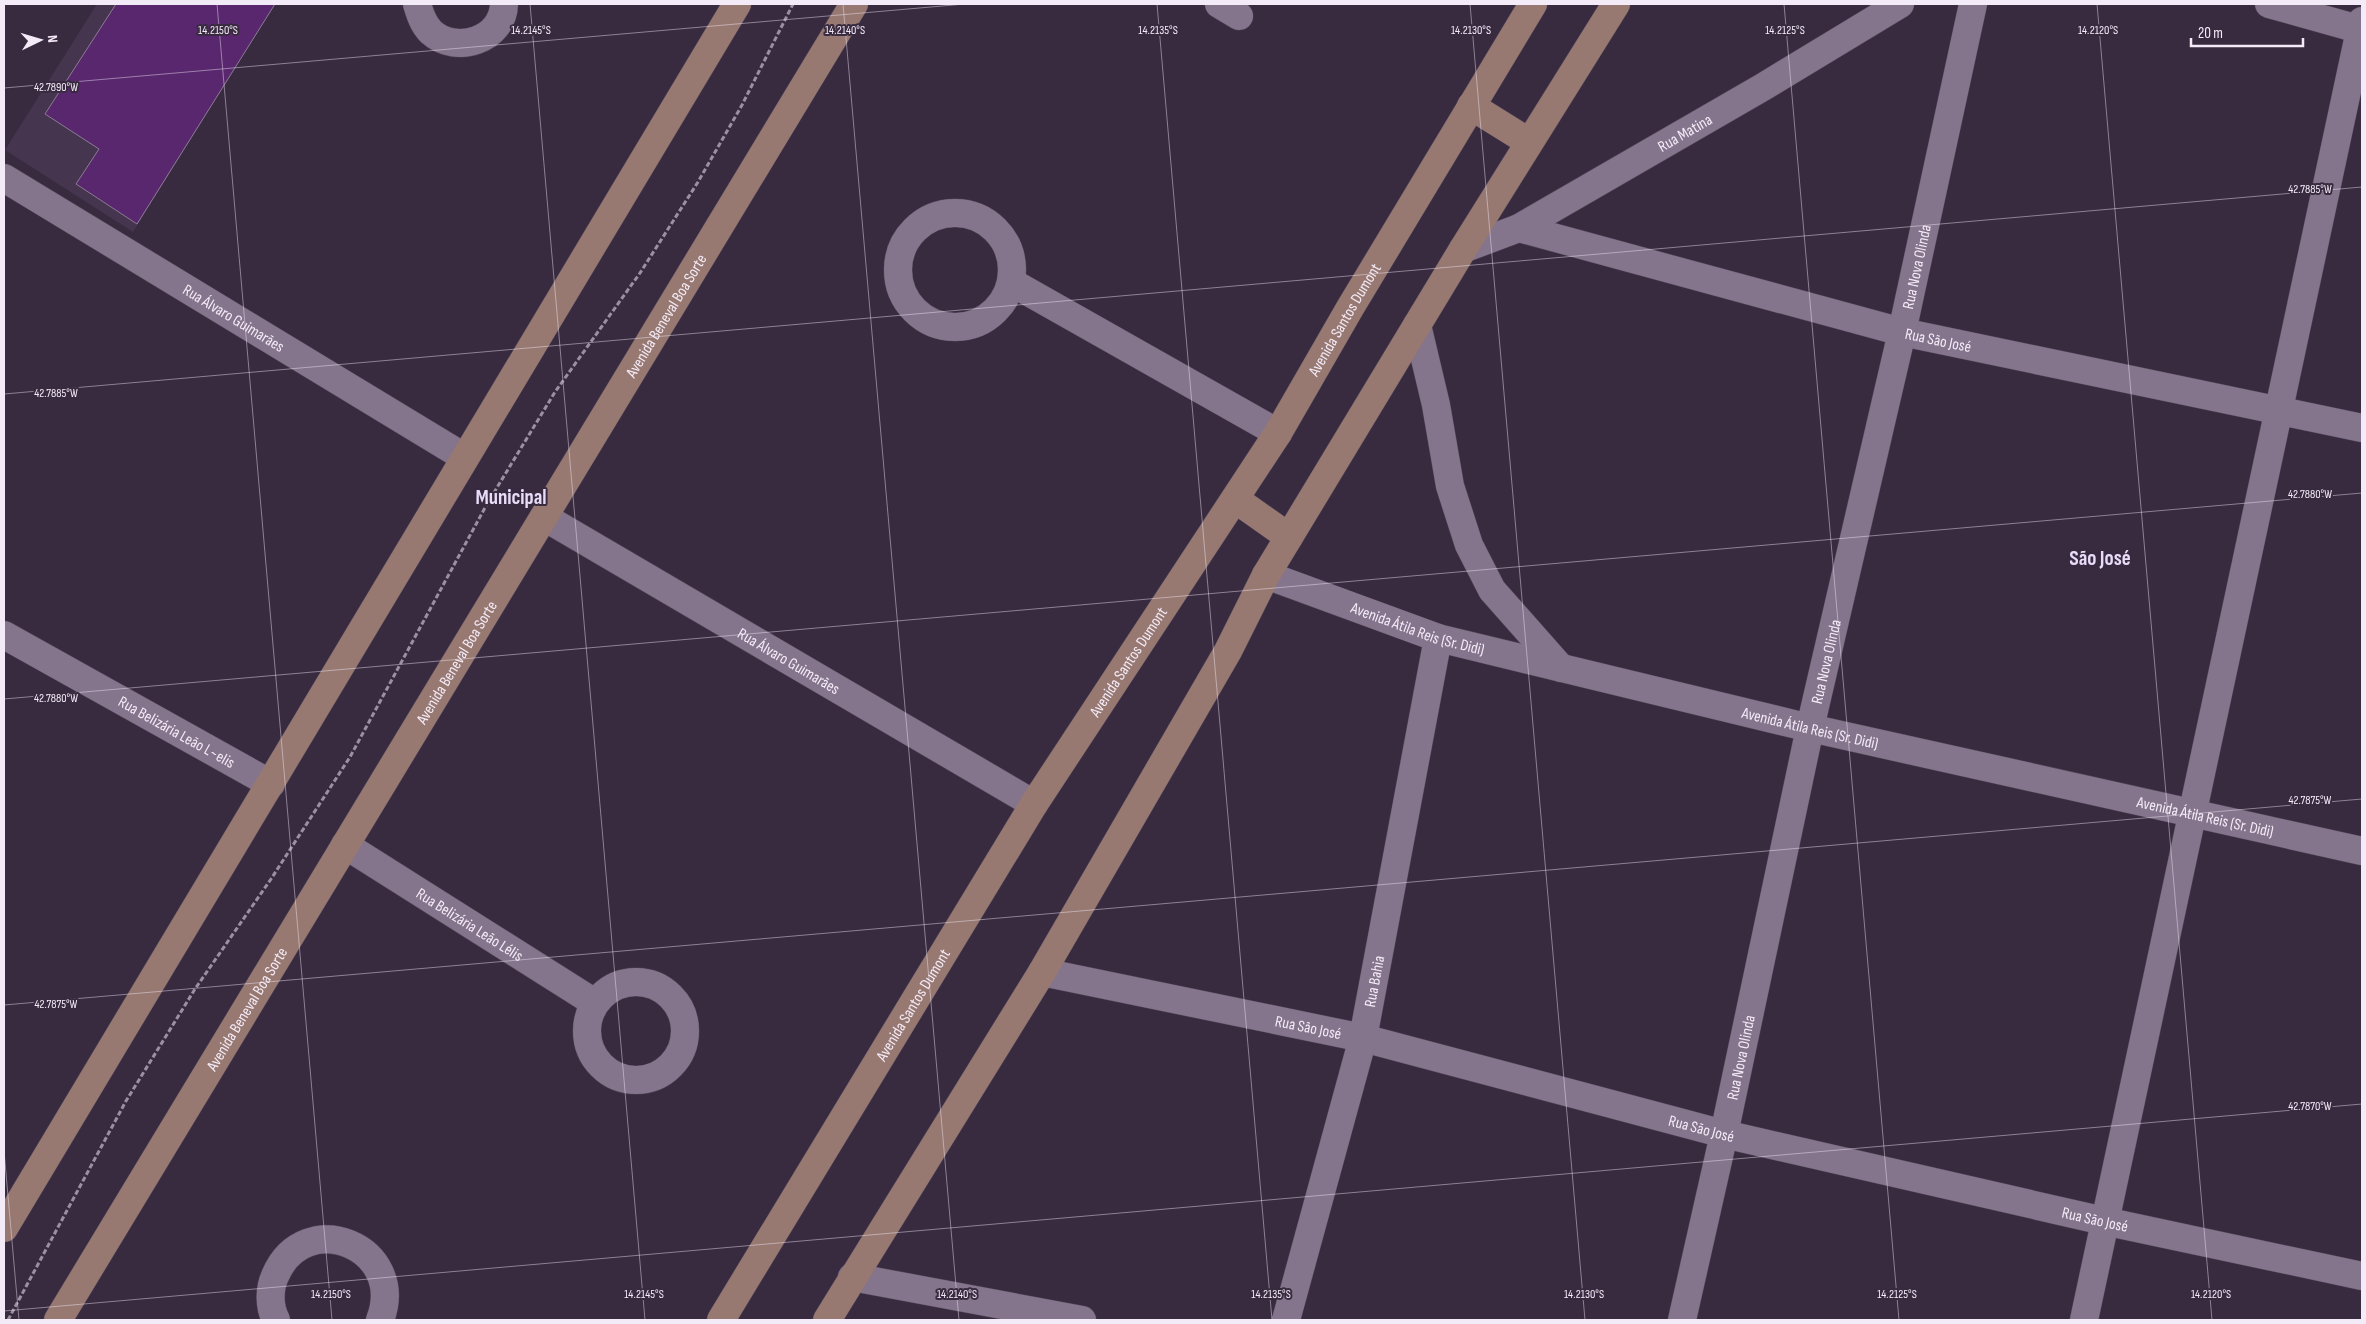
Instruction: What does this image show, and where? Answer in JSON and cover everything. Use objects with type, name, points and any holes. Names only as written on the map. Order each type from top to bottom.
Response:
[{"type":"main road","points":[[4,1228],[737,4]]},
{"type":"main road","name":"Avenida Beneval Boa Sorte","points":[[58,1320],[854,4]]},
{"type":"main road","name":"Avenida Santos Dumont","points":[[721,1320],[1034,804],[1278,433],[1350,308],[1532,4]]},
{"type":"main road","points":[[826,1320],[1042,972],[1228,651],[1266,575],[1463,249],[1616,4]]},
{"type":"main road","points":[[1471,106],[1529,142]]},
{"type":"main road","points":[[1235,499],[1289,537]]},
{"type":"street","points":[[417,4],[421,18],[430,32],[443,40],[458,44],[473,42],[488,35],[499,24],[504,4]]},
{"type":"street","name":"Rua Matina","points":[[1463,249],[1519,228],[1763,87],[1900,4]]},
{"type":"street","name":"Rua Nova Olinda","points":[[1682,1320],[1724,1134],[1810,728],[1902,332],[1973,4]]},
{"type":"street","points":[[2084,1320],[2277,410],[2362,27],[2269,4]]},
{"type":"street","name":"Rua Álvaro Guimarães","points":[[4,178],[464,457]]},
{"type":"street","points":[[944,213],[963,213],[977,217],[993,226],[1005,242],[1012,261],[1011,282],[1004,301],[990,316],[971,325],[951,327],[932,322],[916,311],[904,295],[898,274],[899,259],[904,244],[912,233],[926,221],[944,213]]},
{"type":"street","name":"Rua São José","points":[[1519,228],[1902,332],[2362,428]]},
{"type":"street","points":[[1011,282],[1278,433]]},
{"type":"street","points":[[1418,326],[1436,405],[1450,486],[1469,545],[1492,590],[1561,668]]},
{"type":"street","name":"Rua Álvaro Guimarães","points":[[544,518],[1034,804]]},
{"type":"street","name":"Avenida Átila Reis (Sr. Didi)","points":[[1266,575],[1438,638],[1810,728],[2362,851]]},
{"type":"street","name":"Rua Belizária Leão L~elis","points":[[4,635],[271,784]]},
{"type":"street","name":"Rua Bahia","points":[[1286,1320],[1363,1038],[1438,638]]},
{"type":"street","name":"Rua Belizária Leão Lélis","points":[[345,845],[595,1003]]},
{"type":"street","name":"Rua São José","points":[[1042,972],[1363,1038],[1724,1134],[2104,1221],[2362,1276]]},
{"type":"street","points":[[276,1320],[270,1301],[272,1282],[279,1264],[304,1243],[324,1239],[346,1242],[364,1251],[377,1266],[385,1286],[385,1307],[380,1320]]},
{"type":"street","points":[[852,1277],[1082,1320]]},
{"type":"path","points":[[8,1320],[126,1101],[209,968],[271,879],[350,757],[487,504],[555,392],[640,273],[698,182],[742,104],[793,4]]},
{"type":"shaded area","points":[[97,4],[275,4],[133,232],[5,150]]},
{"type":"building","points":[[116,4],[275,4],[137,224],[76,184],[99,149],[45,114]]},
{"type":"district","name":"Municipal","points":[[511,497]]},
{"type":"district","name":"São José","points":[[2100,558]]}]
